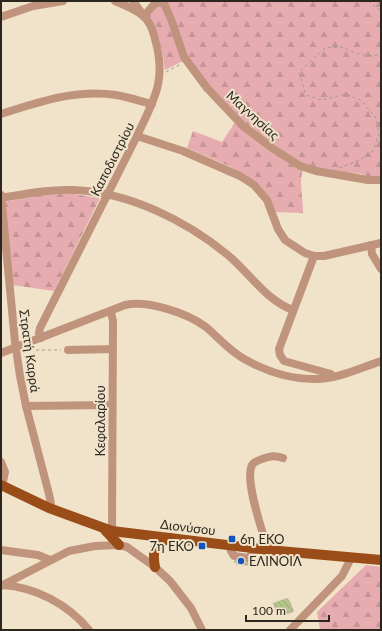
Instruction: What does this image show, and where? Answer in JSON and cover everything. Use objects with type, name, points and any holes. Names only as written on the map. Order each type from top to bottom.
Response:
[{"type":"main road","name":"Διονύσου","points":[[2,485],[50,508],[108,530],[268,550],[381,560]]},
{"type":"main road","points":[[108,530],[123,546]]},
{"type":"main road","points":[[155,567],[153,558],[155,549],[161,541],[170,538]]},
{"type":"street","points":[[1,17],[33,6],[63,1]]},
{"type":"street","points":[[115,1],[144,16],[157,1]]},
{"type":"street","name":"Καποδιστρίου","points":[[41,338],[39,333],[40,328],[137,136],[158,87],[161,74],[160,59],[155,39],[150,24],[133,1]]},
{"type":"street","name":"Μαγνησίας","points":[[163,1],[173,24],[182,52],[187,61],[214,96],[243,126],[277,152],[300,166],[330,174],[368,180],[381,180]]},
{"type":"street","points":[[1,114],[59,96],[94,93],[116,95],[152,104]]},
{"type":"street","points":[[137,136],[183,151],[240,176],[254,185],[267,200],[278,229],[285,240],[304,253],[314,256],[324,256],[381,243]]},
{"type":"street","points":[[1,198],[56,190],[74,190],[108,195],[159,211],[213,243],[231,258],[281,306],[294,310]]},
{"type":"street","name":"Στρατή Καρρά","points":[[1,195],[16,348],[26,406],[49,494],[51,504],[50,508]]},
{"type":"street","points":[[371,245],[372,254],[381,269]]},
{"type":"street","points":[[314,256],[279,349],[280,355],[284,361],[331,374],[332,377]]},
{"type":"street","points":[[1,353],[133,304],[154,306],[174,311],[188,317],[204,326],[230,350],[246,360],[290,377],[314,379],[332,377],[381,361]]},
{"type":"street","name":"Κεφαλαρίου","points":[[108,530],[113,349],[113,321],[111,312]]},
{"type":"street","points":[[68,350],[113,349]]},
{"type":"street","points":[[26,406],[112,405]]},
{"type":"street","points":[[268,550],[251,489],[250,475],[252,465],[258,460],[276,455],[283,458]]},
{"type":"street","points":[[1,462],[5,472],[2,485]]},
{"type":"street","points":[[123,546],[131,533]]},
{"type":"street","points":[[1,586],[50,560],[76,549],[95,546],[123,546],[155,567],[170,581],[191,608],[202,630]]},
{"type":"street","points":[[1,550],[38,555],[50,560]]},
{"type":"street","points":[[231,551],[234,556],[248,558],[253,553]]},
{"type":"street","points":[[290,630],[342,576],[350,558]]},
{"type":"street","points":[[1,586],[26,589],[53,600],[65,607],[89,630]]},
{"type":"path","points":[[368,1],[381,11]]},
{"type":"path","points":[[330,174],[339,168],[360,160],[373,151],[379,134],[376,118],[362,101],[346,94],[322,100],[306,95],[299,72],[324,48],[340,46],[358,54],[374,56],[381,54]]},
{"type":"path","points":[[161,74],[187,61]]},
{"type":"path","points":[[30,350],[68,350]]},
{"type":"green space","points":[[162,1],[381,1],[381,177],[371,178],[361,174],[328,171],[304,165],[301,178],[303,213],[276,212],[269,198],[245,176],[231,167],[187,148],[193,131],[222,142],[239,116],[224,100],[217,98],[189,58],[165,70],[160,41],[148,15]]},
{"type":"green space","points":[[66,193],[100,198],[54,291],[12,285],[4,202],[41,195]]},
{"type":"green space","points":[[366,565],[381,567],[381,630],[320,630],[317,612]]},
{"type":"building","points":[[235,555],[249,556],[248,564],[234,563]]},
{"type":"building","points":[[287,598],[292,610],[277,615],[273,603]]},
{"type":"place","name":"6η ΕΚΟ","points":[[232,539]]},
{"type":"place","name":"7η ΕΚΟ","points":[[202,546]]},
{"type":"place","name":"ΕΛΙΝΟΙΛ","points":[[241,561]]}]
